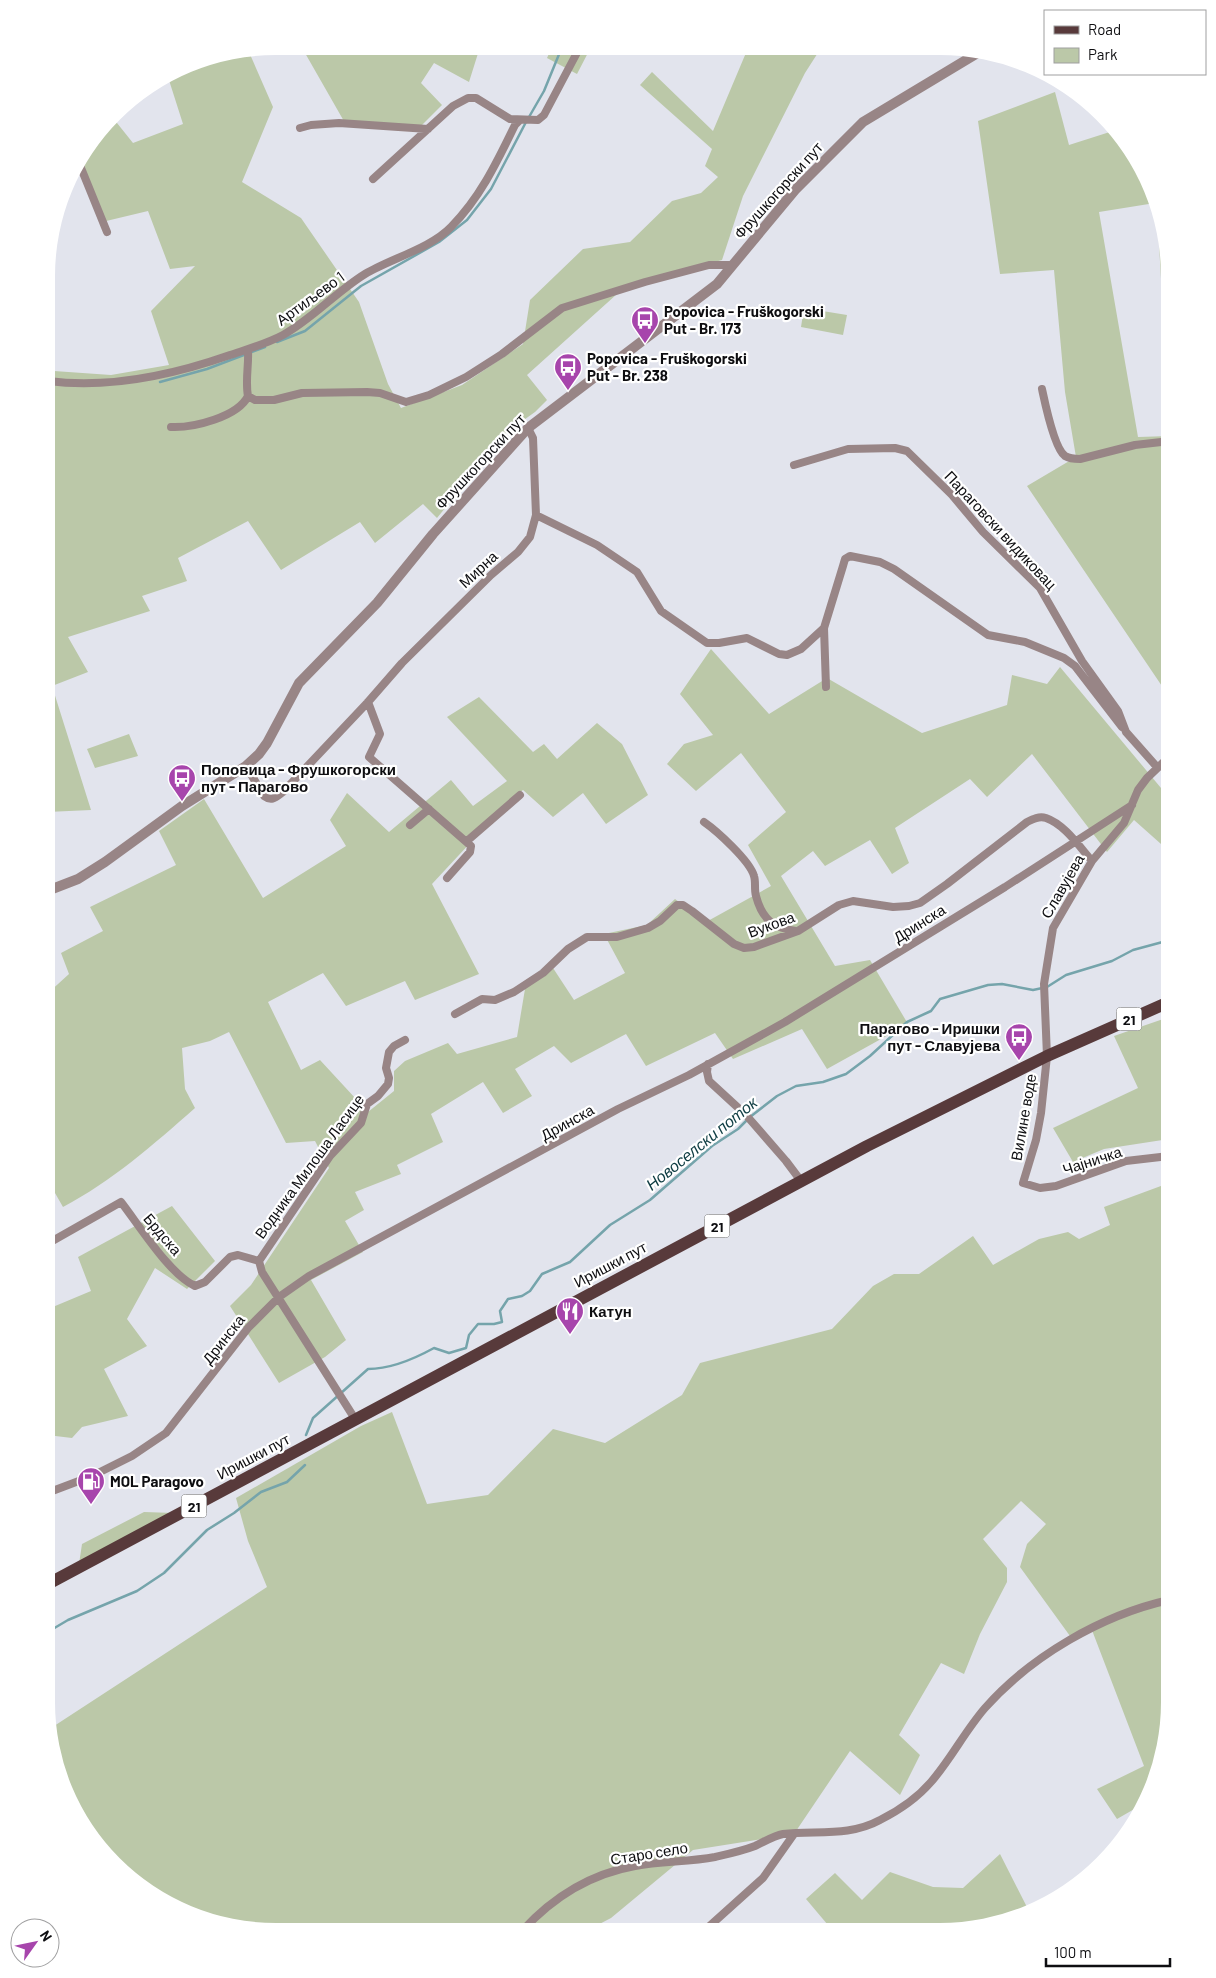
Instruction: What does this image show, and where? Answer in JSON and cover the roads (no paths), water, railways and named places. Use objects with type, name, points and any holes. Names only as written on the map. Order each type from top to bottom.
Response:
[{"type":"main road","name":"Иришки пут","points":[[55,1580],[971,1093],[1047,1056],[1161,1006]]},
{"type":"street","points":[[373,179],[453,106],[468,98],[476,98],[510,119],[534,121],[544,115],[576,55]]},
{"type":"street","name":"Фрушкогорски пут","points":[[55,888],[78,879],[105,862],[182,806],[246,766],[259,754],[270,738],[299,683],[377,603],[433,534],[528,428],[717,284],[801,184],[863,122],[971,57]]},
{"type":"street","name":"Артиљево 1","points":[[55,381],[104,383],[139,379],[178,371],[248,350],[283,334],[365,274],[418,249],[449,229],[469,207],[486,183],[515,125],[520,120]]},
{"type":"street","points":[[300,128],[339,123],[428,129]]},
{"type":"street","points":[[82,171],[108,232]]},
{"type":"street","points":[[248,396],[255,400],[274,400],[290,394],[367,392],[380,393],[406,402],[429,395],[466,378],[502,354],[562,308],[709,265],[732,264]]},
{"type":"street","points":[[171,427],[183,428],[210,421],[238,409],[244,404],[248,396],[246,388],[249,363],[248,350]]},
{"type":"street","points":[[1042,389],[1052,428],[1060,451],[1065,456],[1072,459],[1080,459],[1134,445],[1161,442]]},
{"type":"street","name":"Мирна","points":[[246,766],[264,796],[268,799],[274,799],[283,792],[368,702],[402,662],[491,575],[518,552],[530,537],[536,516],[533,438],[528,428]]},
{"type":"street","name":"Параговски видиковац","points":[[794,465],[848,449],[895,448],[907,452],[952,495],[984,532],[1040,588],[1082,662],[1118,711],[1126,732]]},
{"type":"street","points":[[536,516],[598,545],[637,572],[662,611],[708,643],[747,638],[779,654],[787,655],[800,649],[824,628]]},
{"type":"street","name":"Параговски видиковац","points":[[826,687],[824,628],[845,559],[850,556],[880,562],[894,569],[988,635],[1025,642],[1064,658],[1075,666],[1126,732],[1157,768]]},
{"type":"street","points":[[368,702],[380,734],[369,757],[471,846],[470,852],[447,878]]},
{"type":"street","name":"Славујева","points":[[1047,1056],[1044,984],[1053,928],[1092,861],[1124,823],[1138,790],[1161,764]]},
{"type":"street","points":[[466,842],[520,795]]},
{"type":"street","name":"Дринска","points":[[55,1490],[92,1476],[132,1456],[166,1433],[248,1328],[279,1297],[309,1276],[618,1110],[689,1075],[785,1022],[1005,887],[1074,840],[1132,804]]},
{"type":"street","points":[[410,825],[429,809]]},
{"type":"street","name":"Вукова","points":[[455,1014],[482,999],[495,1000],[514,992],[543,973],[568,949],[587,937],[617,937],[648,928],[677,905],[683,905],[734,944],[744,948],[754,947],[798,931],[838,905],[853,901],[893,907],[920,903],[948,884],[1027,822],[1036,818],[1044,818],[1055,823],[1074,840],[1092,861]]},
{"type":"street","points":[[704,822],[742,857],[754,876],[756,895],[763,914],[774,926],[798,931]]},
{"type":"street","name":"Водника Милоша Ласице","points":[[259,1261],[330,1156],[361,1123],[367,1104],[378,1096],[388,1084],[389,1078],[386,1068],[389,1052],[394,1046],[405,1040]]},
{"type":"street","name":"Вилине воде","points":[[1023,1183],[1036,1140],[1047,1056]]},
{"type":"street","points":[[708,1064],[709,1081]]},
{"type":"street","points":[[689,1075],[709,1081],[746,1115],[786,1161],[801,1182]]},
{"type":"street","name":"Чајничка","points":[[1023,1183],[1040,1188],[1056,1186],[1126,1162],[1161,1157]]},
{"type":"street","name":"Брдска","points":[[55,1239],[121,1202],[134,1223],[179,1275],[195,1286],[205,1282],[230,1256],[238,1255],[259,1261]]},
{"type":"street","points":[[259,1261],[262,1272],[355,1419]]},
{"type":"street","name":"Старо село","points":[[530,1923],[557,1898],[603,1874],[635,1866],[707,1858],[745,1849],[773,1837],[794,1834],[828,1834],[854,1830],[878,1821],[898,1809],[930,1782],[985,1708],[1038,1661],[1086,1630],[1115,1616],[1161,1602]]},
{"type":"street","points":[[713,1923],[763,1878],[794,1834]]},
{"type":"waterway","points":[[529,117],[544,91],[559,55]]},
{"type":"waterway","points":[[277,342],[305,331],[361,286],[439,242],[467,220],[491,189],[526,122]]},
{"type":"waterway","points":[[160,382],[207,369],[265,347]]},
{"type":"waterway","name":"Новоселски поток","points":[[306,1435],[313,1418],[368,1369],[377,1369],[402,1363],[434,1348],[449,1353],[466,1348],[469,1335],[478,1324],[502,1322],[500,1311],[508,1299],[522,1296],[530,1291],[542,1274],[570,1262],[610,1225],[650,1200],[712,1146],[738,1129],[777,1096],[796,1086],[823,1082],[846,1074],[870,1056],[907,1022],[931,1011],[940,999],[988,985],[1002,984],[1033,990],[1047,987],[1066,975],[1112,961],[1133,950],[1161,942]]},
{"type":"waterway","name":"Новоселски поток","points":[[55,1628],[68,1620],[137,1591],[164,1573],[207,1530],[234,1513],[261,1492],[287,1482],[305,1465]]},
{"type":"place","name":"Popovica - Fruškogorski Put - Br. 173","points":[[645,344]]},
{"type":"place","name":"Popovica - Fruškogorski Put - Br. 238","points":[[568,391]]},
{"type":"place","name":"Поповица - Фрушкогорски пут - Парагово","points":[[182,802]]},
{"type":"place","name":"Парагово - Иришки пут - Славујева","points":[[1019,1061]]},
{"type":"place","name":"Катун","points":[[570,1335]]},
{"type":"place","name":"MOL Paragovo","points":[[91,1505]]}]
